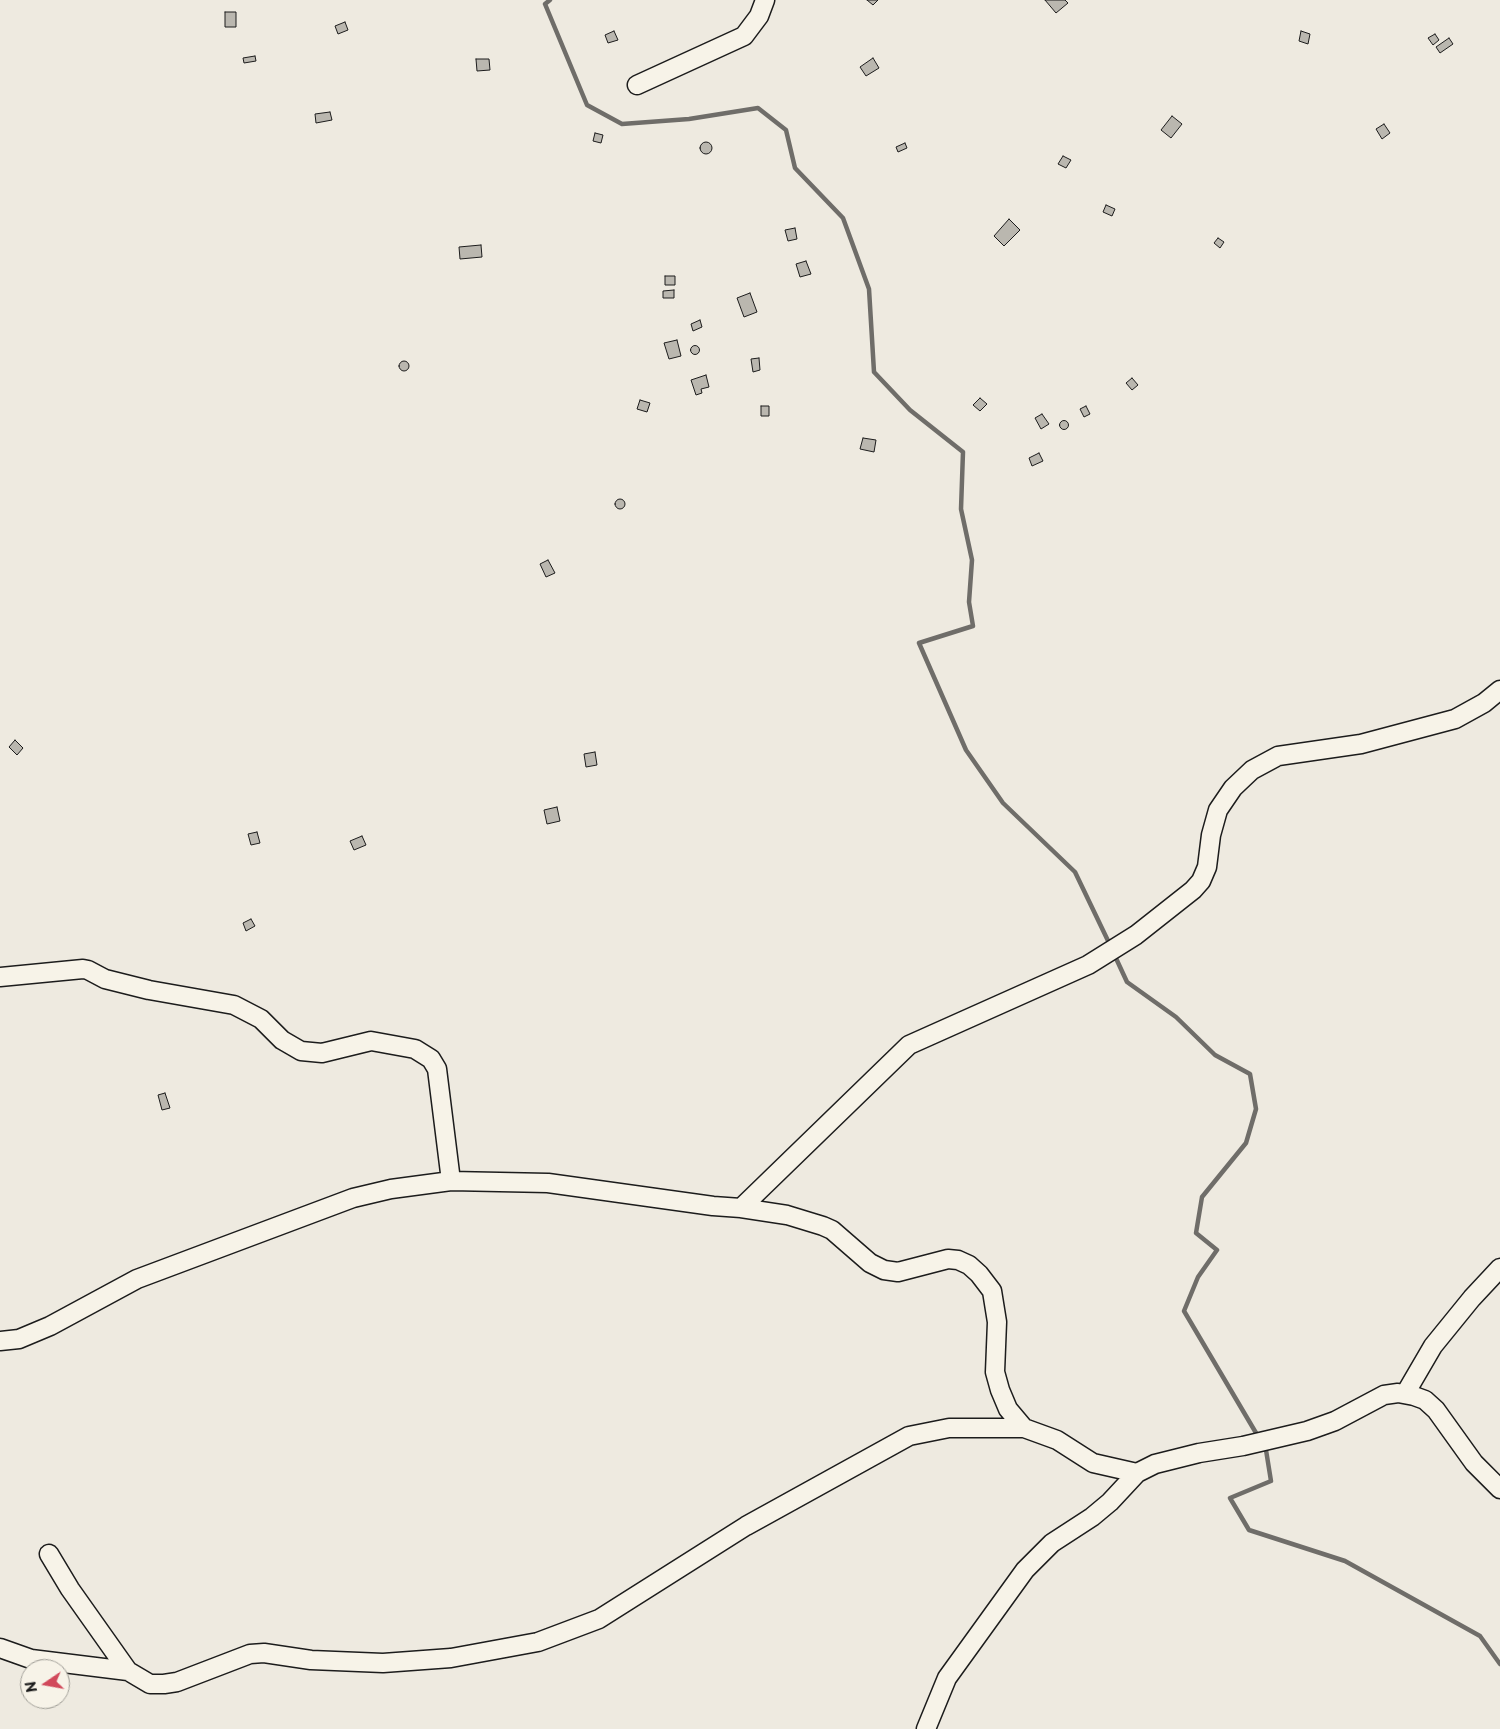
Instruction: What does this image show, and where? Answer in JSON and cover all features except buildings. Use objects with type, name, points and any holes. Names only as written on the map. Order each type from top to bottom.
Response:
[{"type":"street","points":[[637,85],[744,36],[759,16],[765,0]]},
{"type":"street","points":[[741,1208],[909,1045],[1088,965],[1136,934],[1193,890],[1201,881],[1207,867],[1211,835],[1218,810],[1233,788],[1252,770],[1278,756],[1361,744],[1455,720],[1484,703],[1500,690]]},
{"type":"street","points":[[0,976],[83,969],[105,979],[149,990],[234,1005],[261,1020],[282,1040],[301,1051],[322,1053],[371,1041],[415,1049],[431,1059],[437,1070],[451,1181]]},
{"type":"street","points":[[0,1340],[19,1339],[50,1326],[138,1280],[353,1198],[391,1189],[451,1181],[548,1183],[787,1215],[832,1230],[870,1263],[884,1270],[898,1272],[948,1259],[958,1260],[969,1265],[979,1274],[992,1291],[997,1322],[995,1372],[1008,1408],[1024,1428]]},
{"type":"street","points":[[1405,1394],[1434,1346],[1472,1298],[1500,1268]]},
{"type":"street","points":[[926,1729],[947,1678],[1026,1570],[1052,1543],[1092,1518],[1110,1502],[1136,1473],[1156,1464],[1190,1455],[1243,1446],[1307,1431],[1335,1421],[1384,1395],[1398,1393],[1425,1400],[1436,1410],[1474,1463],[1500,1489]]},
{"type":"street","points":[[0,1648],[31,1660],[128,1671],[150,1684],[177,1682],[250,1654],[264,1653],[311,1660],[383,1663],[450,1658],[538,1642],[599,1619],[746,1526],[909,1436],[948,1428],[1024,1428],[1057,1440],[1093,1463],[1136,1473]]},
{"type":"street","points":[[49,1554],[70,1589],[128,1671]]},
{"type":"waterway","points":[[550,0],[545,4],[587,105],[622,124],[689,119],[758,108],[786,130],[795,168],[843,218],[869,289],[874,372],[910,410],[963,452],[961,509],[972,560],[969,602],[973,626],[919,643],[966,750],[1003,803],[1075,872],[1111,947]]},
{"type":"waterway","points":[[1114,954],[1127,982],[1176,1017],[1215,1055],[1250,1074],[1256,1109],[1246,1143],[1202,1197],[1196,1233],[1217,1250],[1198,1277],[1184,1311],[1259,1438]]},
{"type":"waterway","points":[[1263,1445],[1266,1450],[1271,1481],[1230,1498],[1249,1530],[1345,1561],[1480,1636],[1500,1664]]}]
